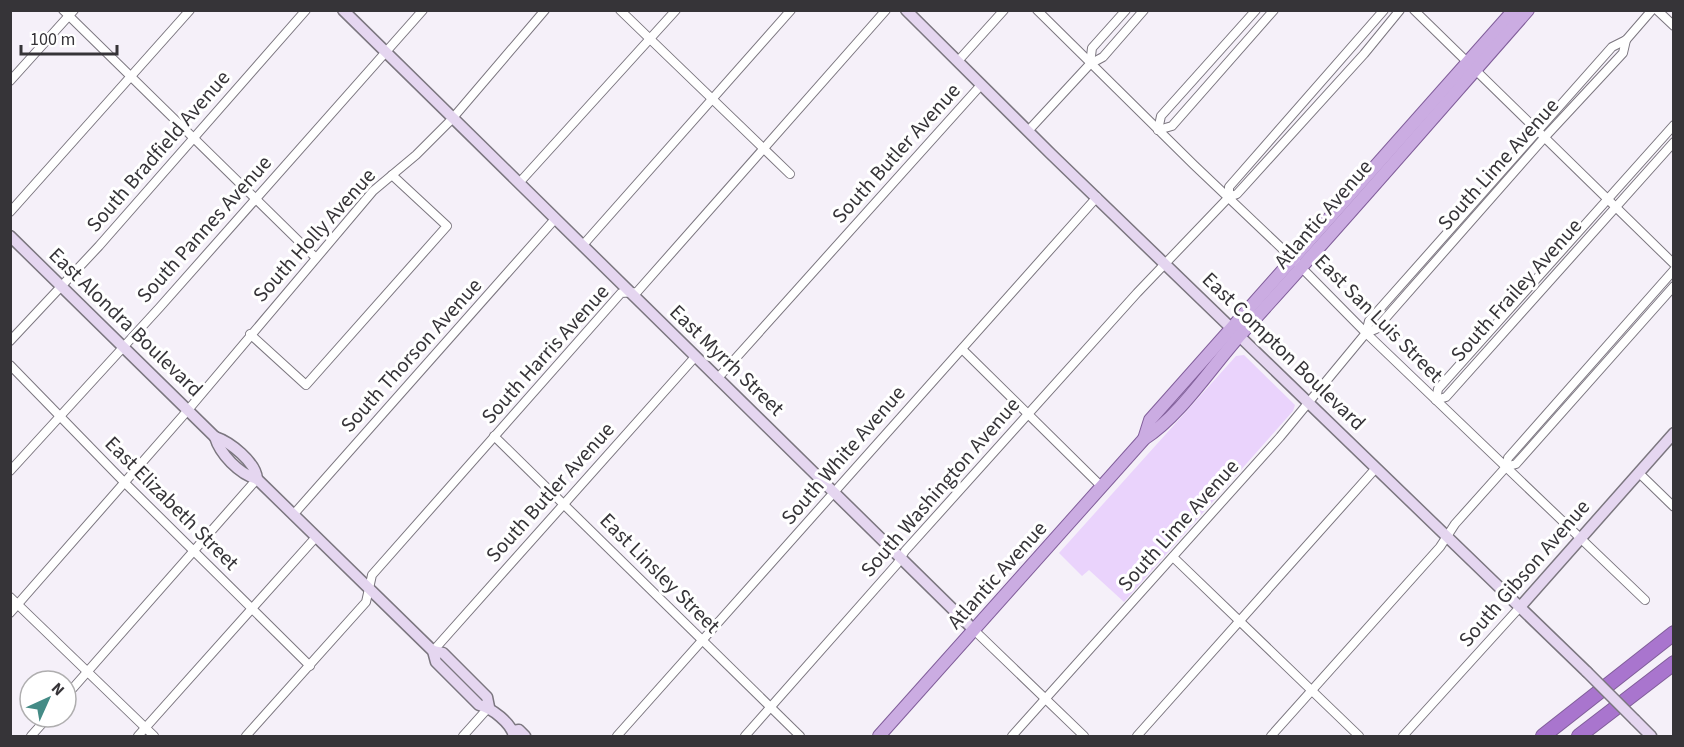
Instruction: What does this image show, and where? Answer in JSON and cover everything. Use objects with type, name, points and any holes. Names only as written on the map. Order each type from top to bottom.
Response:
[{"type":"highway","points":[[1543,736],[1674,633]]},
{"type":"highway","points":[[1579,736],[1674,663]]},
{"type":"main road","name":"East Myrrh Street","points":[[343,10],[974,630]]},
{"type":"main road","name":"East Compton Boulevard","points":[[906,10],[1651,736]]},
{"type":"main road","name":"Atlantic Avenue","points":[[1471,68],[1514,10]]},
{"type":"main road","name":"Atlantic Avenue","points":[[879,736],[1144,439],[1150,420],[1236,332],[1471,68],[1528,10]]},
{"type":"main road","name":"East Alondra Boulevard","points":[[10,236],[215,437],[227,441],[256,470],[257,479],[433,651],[443,653],[487,697],[489,707],[513,734],[519,730],[525,736]]},
{"type":"main road","name":"South Gibson Avenue","points":[[1520,608],[1674,433]]},
{"type":"street","points":[[10,212],[190,10]]},
{"type":"street","name":"South Bradfield Avenue","points":[[10,341],[99,246],[306,10]]},
{"type":"street","name":"South Pannes Avenue","points":[[10,471],[423,10]]},
{"type":"street","name":"South Holly Avenue","points":[[10,613],[188,410],[373,191],[416,155],[452,119],[545,10]]},
{"type":"street","points":[[620,10],[790,174]]},
{"type":"street","points":[[519,183],[676,10]]},
{"type":"street","points":[[582,244],[791,10]]},
{"type":"street","name":"South Harris Avenue","points":[[246,736],[366,602],[372,575],[494,436],[621,293],[637,292],[764,151],[886,10]]},
{"type":"street","name":"South Butler Avenue","points":[[958,61],[1004,10]]},
{"type":"street","name":"East San Luis Street","points":[[1037,10],[1158,130],[1298,263],[1366,333],[1645,600]]},
{"type":"street","points":[[1090,64],[1092,48],[1126,10]]},
{"type":"street","points":[[1028,131],[1090,64],[1103,57],[1144,10]]},
{"type":"street","points":[[1256,10],[1161,116],[1158,130],[1173,126],[1274,10]]},
{"type":"street","points":[[1384,10],[1229,187],[1229,197],[1237,194],[1364,54],[1400,10]]},
{"type":"street","points":[[1414,10],[1674,264]]},
{"type":"street","name":"South Lime Avenue","points":[[1012,736],[1280,437],[1366,333],[1369,321],[1536,131],[1612,47],[1626,40],[1652,10]]},
{"type":"street","points":[[1657,10],[1674,26]]},
{"type":"street","points":[[10,81],[69,12],[131,77],[315,257]]},
{"type":"street","name":"South Lime Avenue","points":[[1366,333],[1376,329],[1623,52],[1626,40]]},
{"type":"street","name":"South Butler Avenue","points":[[717,379],[981,85]]},
{"type":"street","name":"South Frailey Avenue","points":[[1674,125],[1438,389],[1436,400],[1446,397],[1614,206],[1674,142]]},
{"type":"street","points":[[250,334],[306,385],[447,226],[392,175]]},
{"type":"street","name":"South White Avenue","points":[[617,736],[1097,197]]},
{"type":"street","name":"South Washington Avenue","points":[[745,736],[1137,292],[1229,197]]},
{"type":"street","name":"South Thorson Avenue","points":[[293,514],[555,219]]},
{"type":"street","points":[[1506,468],[1508,458],[1674,270]]},
{"type":"street","points":[[1271,736],[1447,537],[1455,524],[1506,468],[1516,464],[1674,286]]},
{"type":"street","points":[[962,349],[1102,487]]},
{"type":"street","name":"South Butler Avenue","points":[[433,651],[695,357]]},
{"type":"street","name":"East Elizabeth Street","points":[[10,365],[124,482],[310,666]]},
{"type":"street","name":"East Linsley Street","points":[[494,436],[800,736]]},
{"type":"street","points":[[1137,736],[1376,468]]},
{"type":"street","points":[[1639,473],[1674,507]]},
{"type":"street","points":[[78,682],[257,479]]},
{"type":"street","points":[[138,736],[316,537]]},
{"type":"street","points":[[1173,557],[1359,736]]},
{"type":"street","points":[[10,597],[154,736]]},
{"type":"street","name":"South Gibson Avenue","points":[[1403,736],[1520,608]]},
{"type":"street","name":"East Myrrh Street","points":[[974,630],[1083,736]]},
{"type":"street","points":[[462,736],[489,707]]},
{"type":"shaded area","points":[[1244,355],[1295,405],[1293,411],[1124,602],[1089,570],[1082,576],[1059,553],[1236,356]]}]
